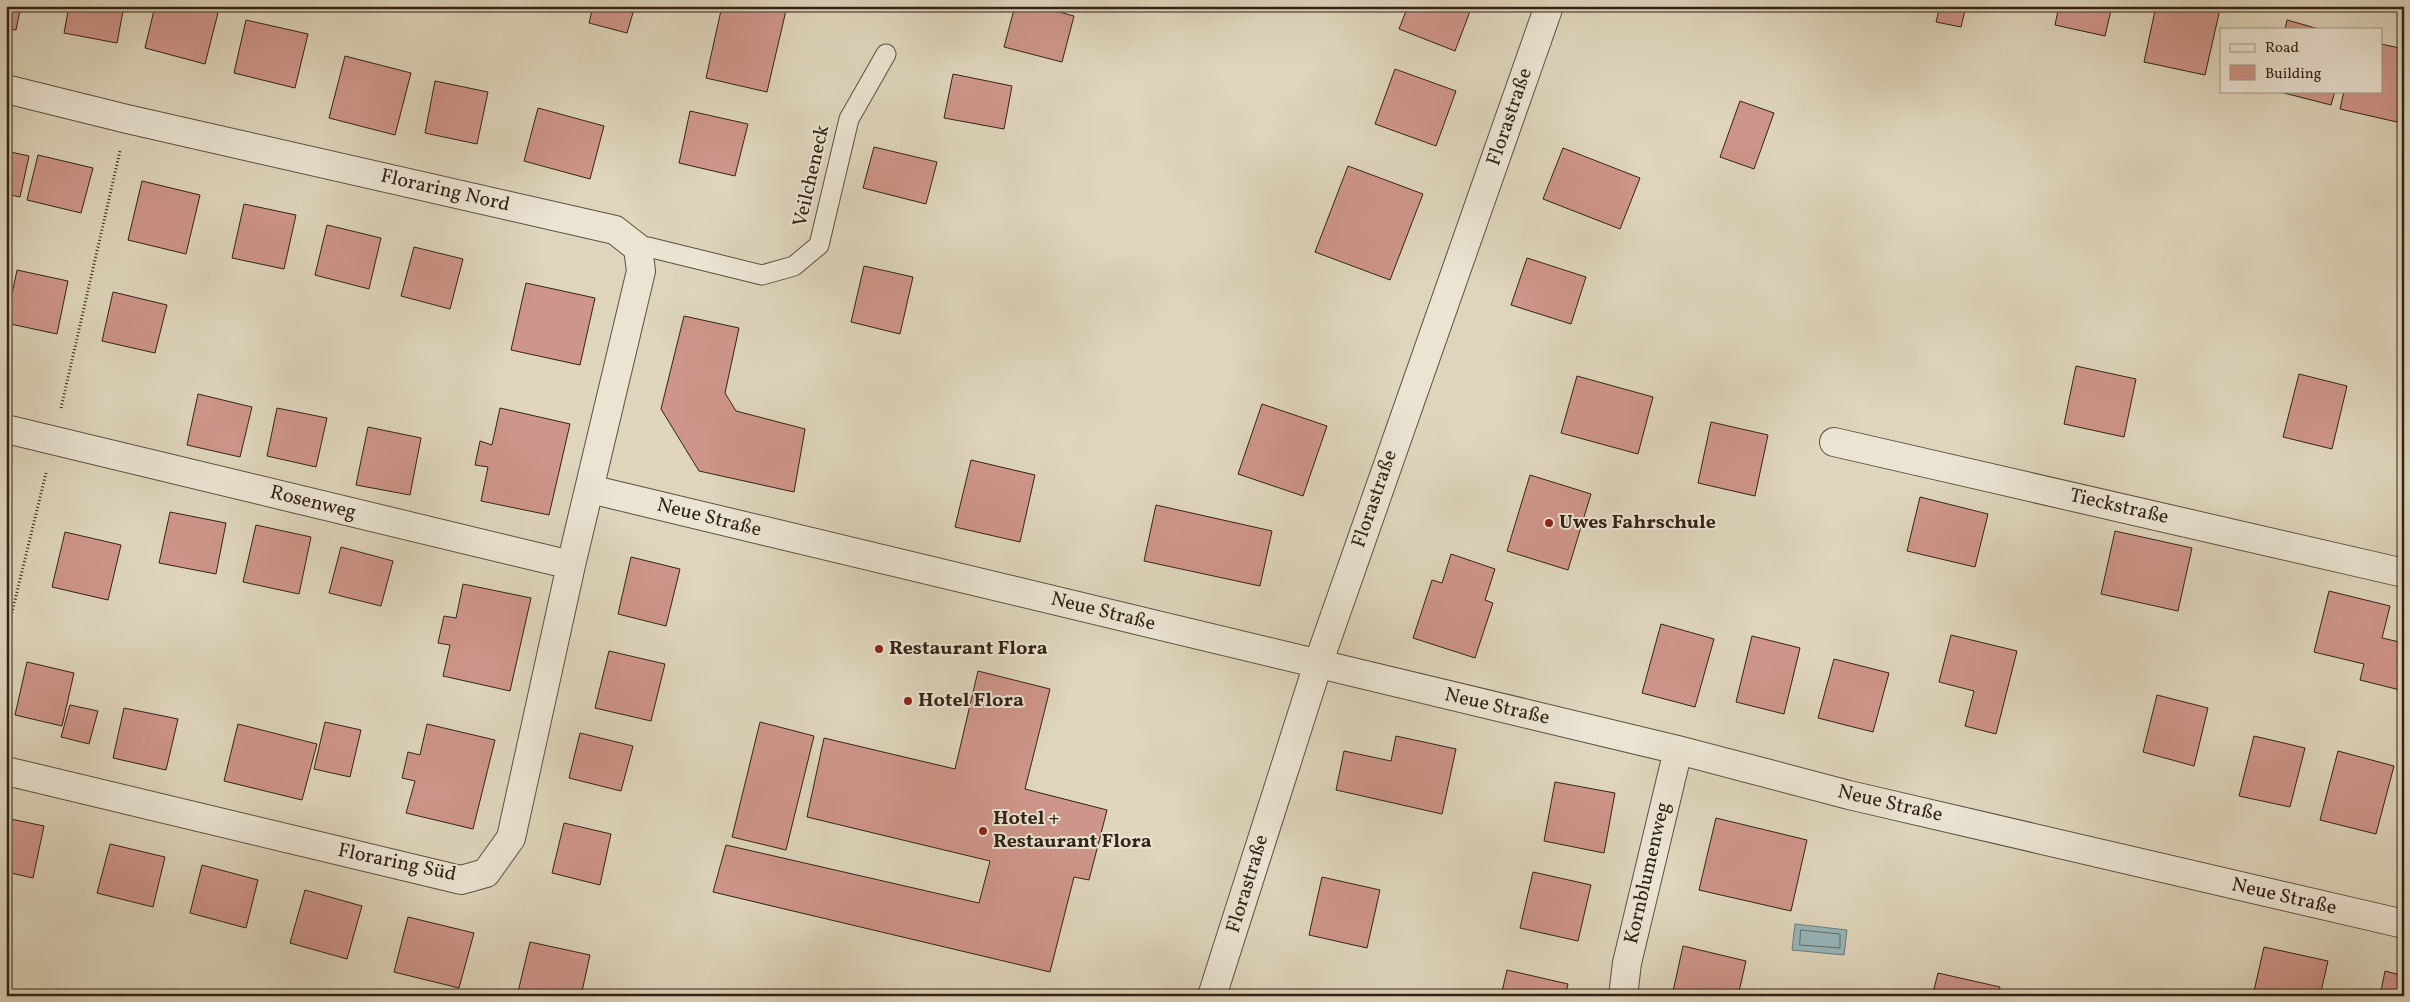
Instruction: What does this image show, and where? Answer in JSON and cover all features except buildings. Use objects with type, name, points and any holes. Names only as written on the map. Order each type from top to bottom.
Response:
[{"type":"street","name":"Florastraße","points":[[1212,996],[1318,664],[1549,6]]},
{"type":"street","name":"Floraring Nord","points":[[6,89],[127,119],[615,230],[638,248]]},
{"type":"street","points":[[590,489],[641,271],[638,248]]},
{"type":"street","name":"Rosenweg","points":[[6,429],[571,565]]},
{"type":"street","name":"Tieckstraße","points":[[1834,442],[2404,573]]},
{"type":"street","name":"Neue Straße","points":[[590,489],[1678,750],[1849,795],[2404,924]]},
{"type":"street","name":"Floraring Süd","points":[[6,771],[461,880],[486,873],[511,838],[571,565],[590,489]]},
{"type":"street","name":"Kornblumenweg","points":[[1623,996],[1627,963],[1678,750]]},
{"type":"lane","name":"Veilcheneck","points":[[638,248],[648,247],[762,275],[794,266],[819,245],[849,119],[886,54]]},
{"type":"path","points":[[6,637],[54,440],[127,119]]},
{"type":"water","points":[[1795,924],[1847,930],[1844,955],[1792,950]]},
{"type":"place","name":"Uwes Fahrschule","points":[[1549,523]]},
{"type":"place","name":"Restaurant Flora","points":[[879,649]]},
{"type":"place","name":"Hotel Flora","points":[[908,701]]},
{"type":"place","name":"Hotel + Restaurant Flora","points":[[983,831]]}]
